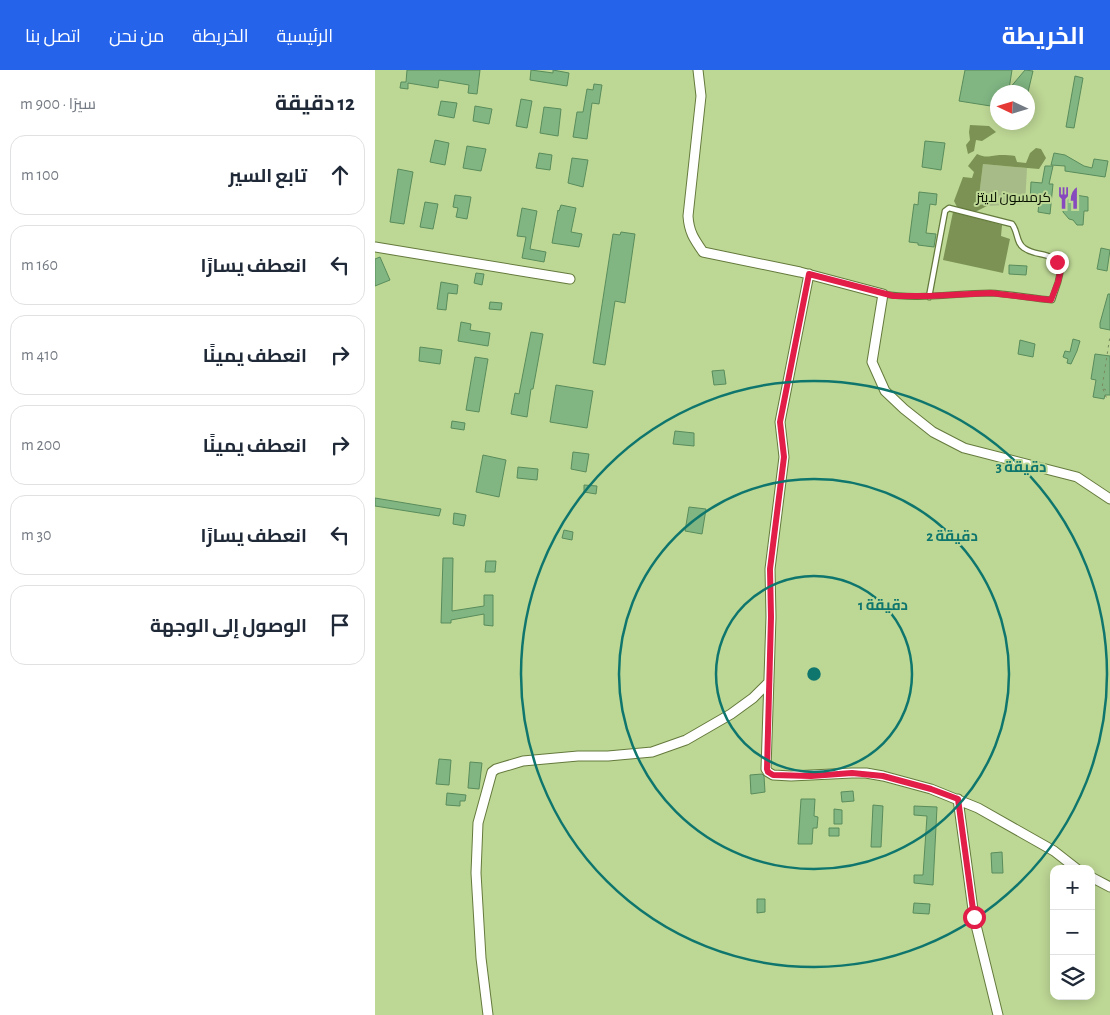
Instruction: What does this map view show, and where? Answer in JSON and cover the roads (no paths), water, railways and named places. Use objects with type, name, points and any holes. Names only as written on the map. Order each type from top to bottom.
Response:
[{"type":"street","points":[[698,70],[701,96],[688,216],[693,238],[703,252],[809,274],[883,294],[872,362],[885,391],[904,409],[933,432],[964,448],[1077,477],[1110,499]]},
{"type":"street","points":[[375,247],[570,279]]},
{"type":"street","points":[[809,274],[780,422],[784,457],[770,569],[771,617],[766,766],[768,772],[773,775],[791,776],[852,773],[874,774],[931,789],[978,808],[1054,851],[1072,865]]},
{"type":"street","points":[[488,1015],[481,958],[476,873],[478,823],[492,772],[523,761],[652,752],[686,740],[723,718],[753,698],[769,682]]},
{"type":"street","points":[[958,799],[974,917],[998,1015]]},
{"type":"street","points":[[1095,879],[1110,887]]},
{"type":"lane","points":[[883,294],[894,296],[929,296],[991,293],[1051,300],[1061,269],[1050,256],[1025,249],[1018,240],[1017,232],[1012,224],[949,208],[945,211],[929,296]]},
{"type":"place","name":"كرمسون لايتز","points":[[1068,198]]}]
